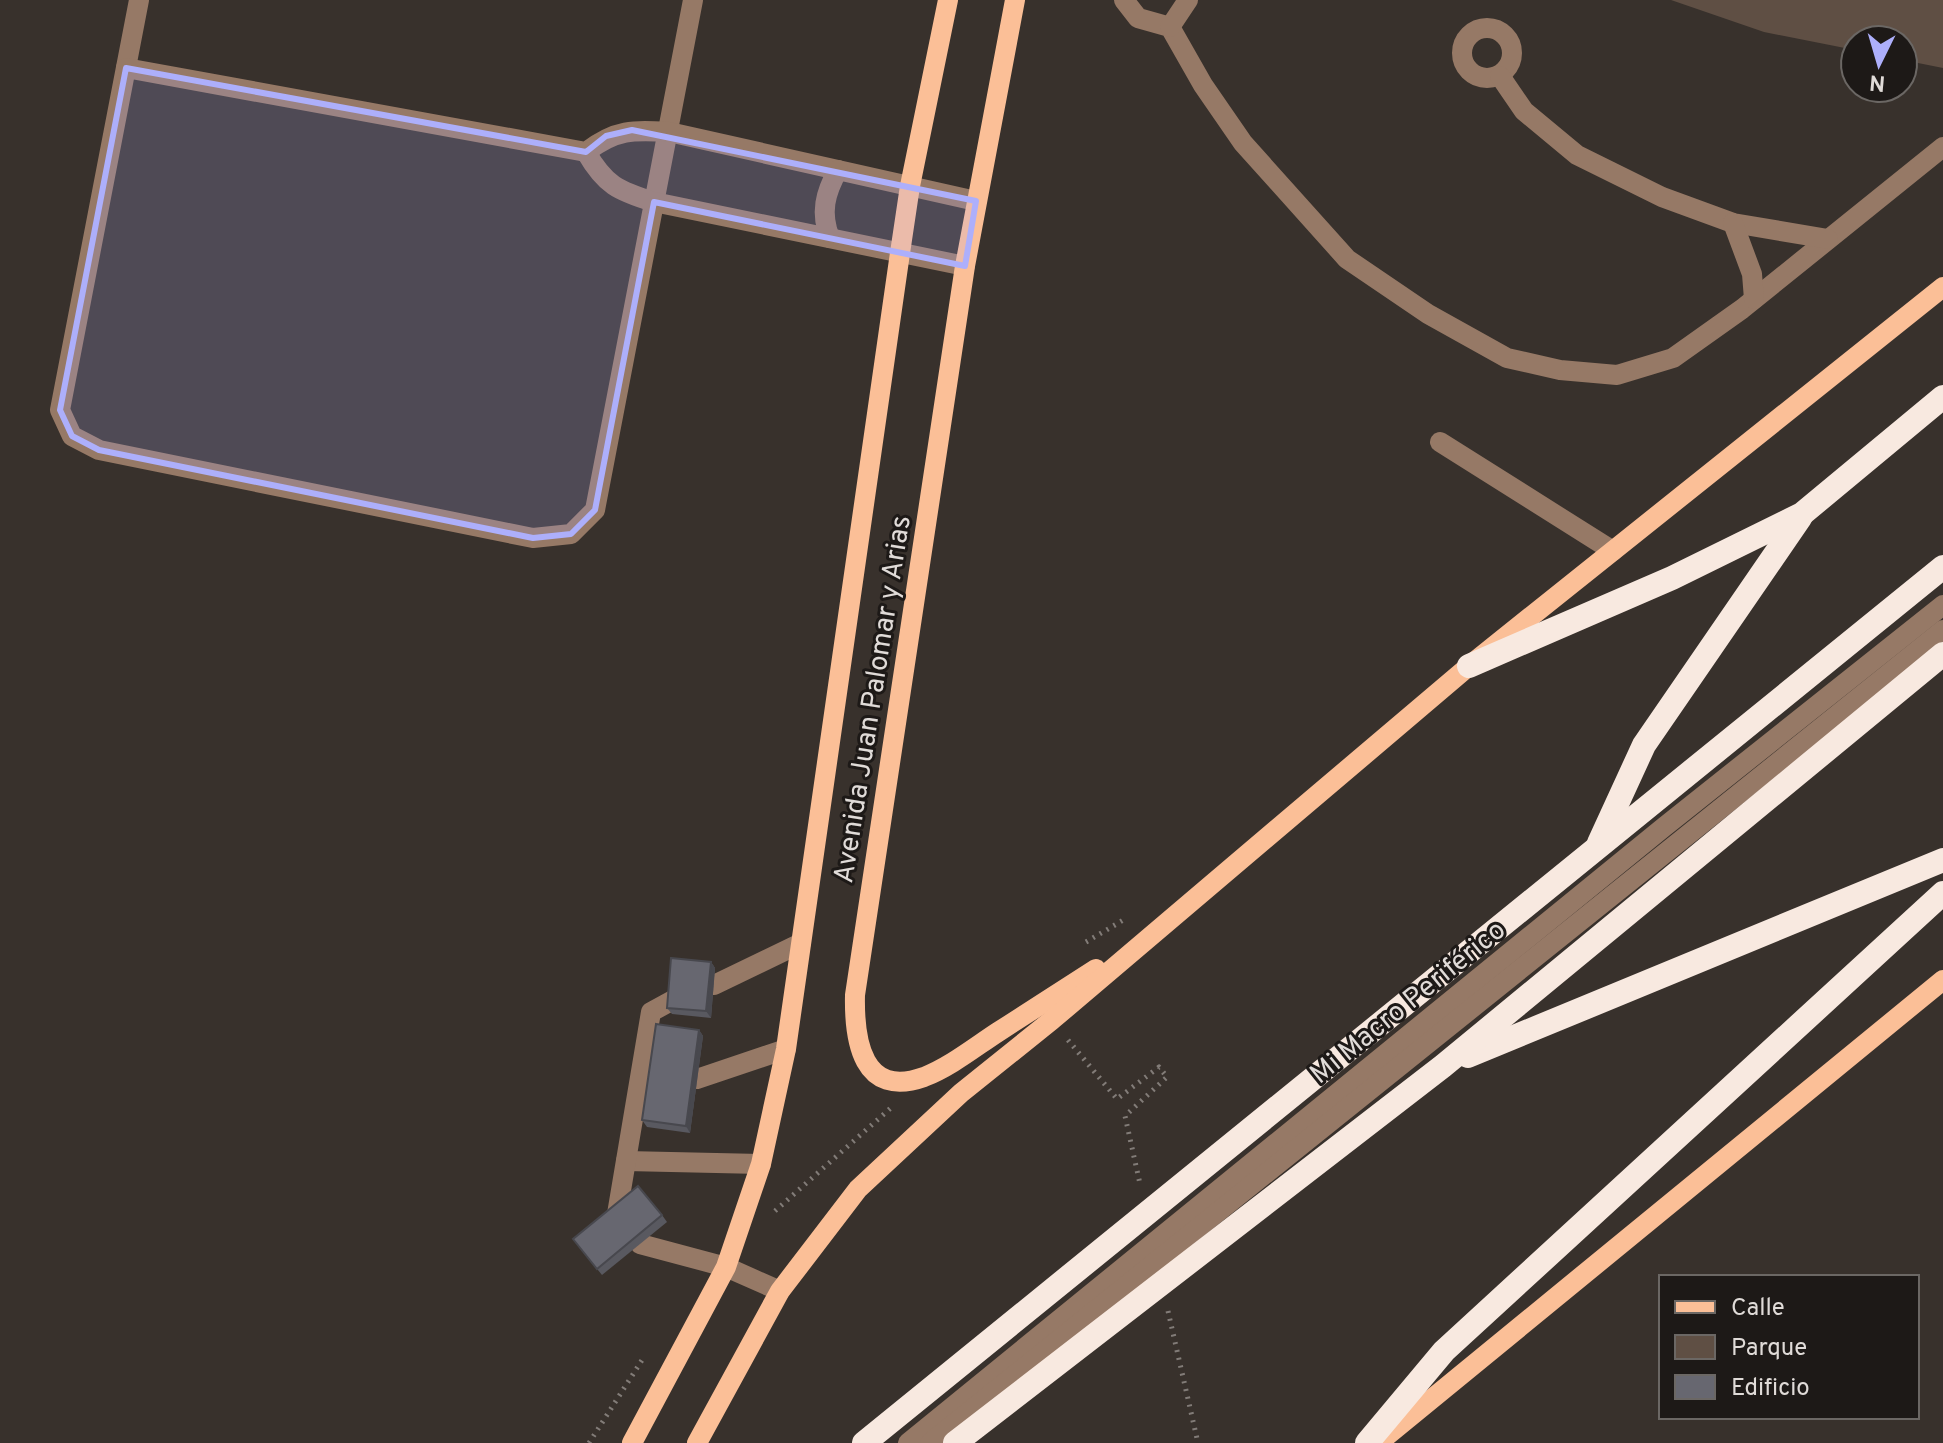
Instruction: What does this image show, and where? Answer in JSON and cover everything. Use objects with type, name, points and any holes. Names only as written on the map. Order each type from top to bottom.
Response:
[{"type":"highway","points":[[1469,666],[1672,578],[1802,514],[1943,397]]},
{"type":"highway","points":[[1596,849],[1644,745],[1802,514]]},
{"type":"highway","points":[[864,1443],[1943,567]]},
{"type":"highway","points":[[955,1443],[1443,1066],[1943,654]]},
{"type":"highway","points":[[1443,1066],[1943,860]]},
{"type":"highway","points":[[1367,1443],[1444,1351],[1943,893]]},
{"type":"main road","name":"Avenida Juan Palomar y Arias","points":[[632,1443],[726,1267],[761,1164],[786,1049],[910,186],[948,0]]},
{"type":"main road","name":"Avenida Juan Palomar y Arias","points":[[1015,0],[965,266],[855,995],[854,1026],[861,1055],[873,1071],[892,1081],[924,1077],[964,1055],[1163,925]]},
{"type":"main road","points":[[697,1443],[780,1291],[858,1189],[961,1093],[1052,1020],[1469,666],[1943,287]]},
{"type":"main road","points":[[1378,1443],[1943,980]]},
{"type":"street","points":[[139,0],[60,410],[72,436],[99,450],[533,538],[571,534],[595,510],[693,0]]},
{"type":"street","points":[[1124,0],[1138,18],[1170,27],[1203,85],[1243,143],[1347,259],[1428,314],[1507,358],[1560,370],[1617,375],[1673,358],[1754,299],[1943,147]]},
{"type":"street","points":[[1170,27],[1188,0]]},
{"type":"street","points":[[126,68],[586,152],[606,136],[632,130],[669,132],[976,201]]},
{"type":"street","points":[[1500,76],[1524,111],[1577,155],[1662,197],[1733,223],[1828,239]]},
{"type":"street","points":[[586,152],[599,174],[624,193],[654,202],[965,266]]},
{"type":"street","points":[[830,238],[824,224],[824,205],[828,188],[838,170]]},
{"type":"street","points":[[1733,223],[1752,274],[1754,299]]},
{"type":"street","points":[[1440,442],[1613,551]]},
{"type":"street","name":"Mi Macro Periférico","points":[[908,1443],[1652,837],[1943,605]]},
{"type":"street","name":"Mi Macro Periférico","points":[[930,1443],[1943,630]]},
{"type":"street","points":[[714,985],[801,943]]},
{"type":"street","points":[[617,1214],[626,1161],[644,1096],[651,1012],[673,1000]]},
{"type":"street","points":[[697,1079],[786,1049]]},
{"type":"street","points":[[626,1161],[761,1164]]},
{"type":"street","points":[[640,1244],[726,1267],[780,1291]]},
{"type":"path","points":[[1052,1020],[1117,1099],[1159,1067],[1167,1077],[1125,1116]]},
{"type":"highlighted area","points":[[126,68],[586,152],[606,136],[632,130],[976,201],[965,266],[654,202],[595,510],[571,534],[533,538],[99,450],[72,436],[60,410]]},
{"type":"green space","points":[[1671,0],[1943,0],[1943,68],[1919,63],[1919,24],[1839,24],[1839,47],[1764,32]]},
{"type":"building","points":[[671,958],[711,962],[706,1011],[667,1008]]},
{"type":"building","points":[[656,1024],[699,1030],[686,1126],[642,1120]]},
{"type":"building","points":[[638,1186],[662,1215],[597,1269],[573,1239]]}]
